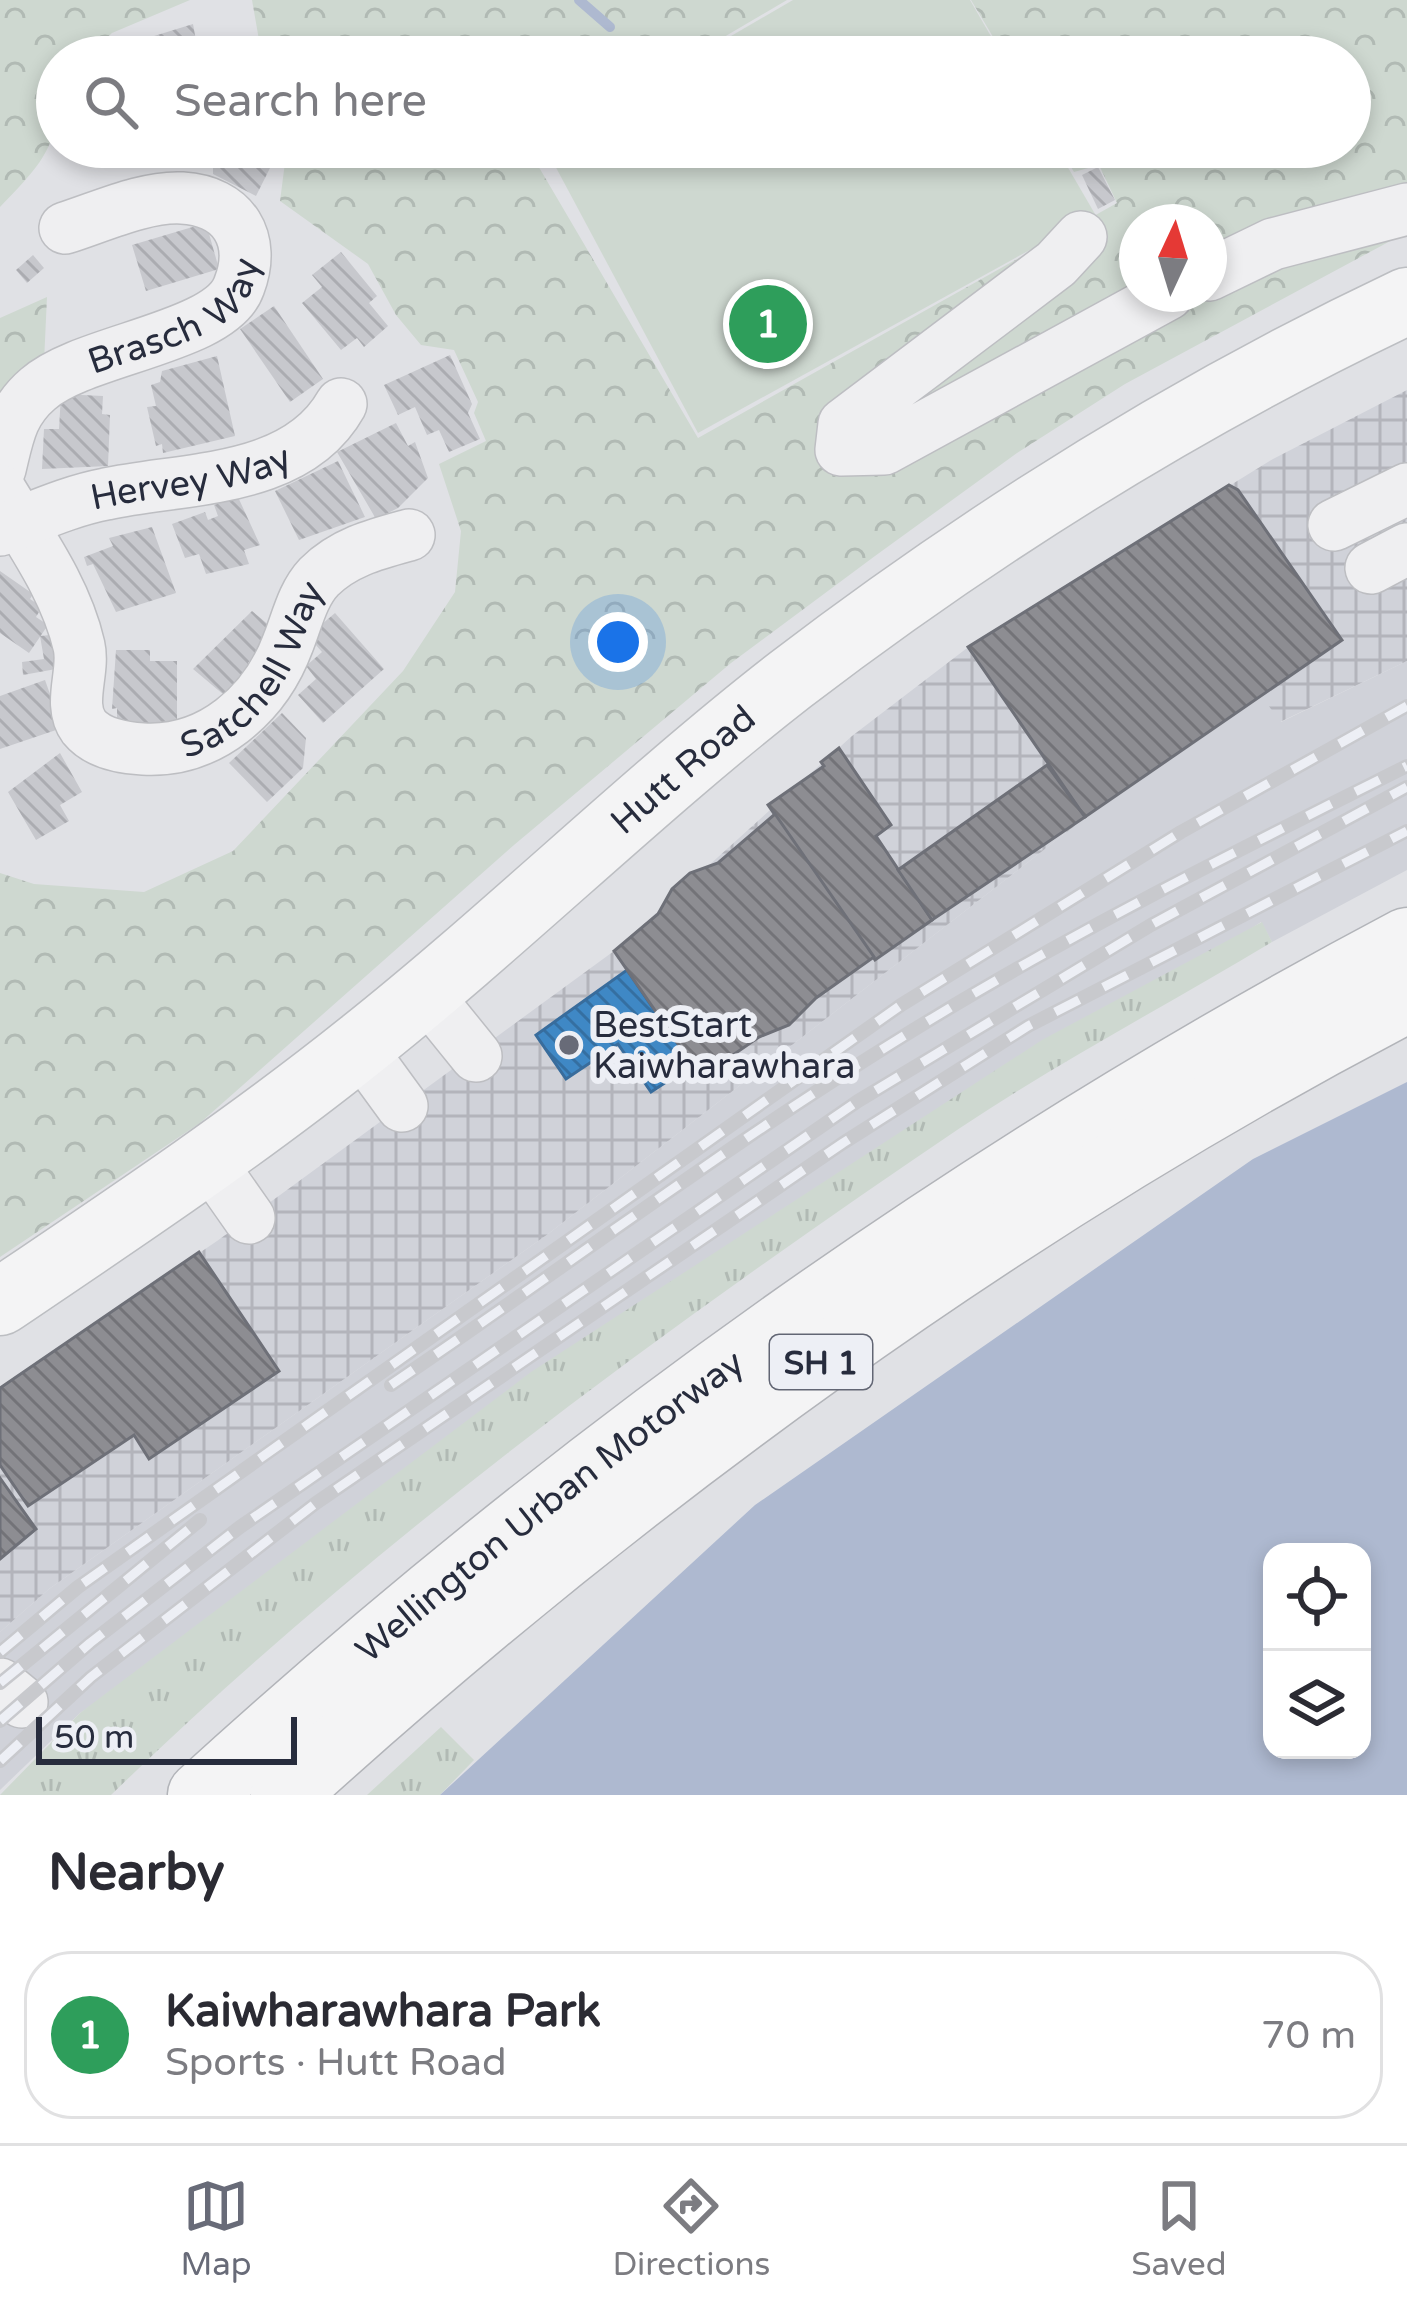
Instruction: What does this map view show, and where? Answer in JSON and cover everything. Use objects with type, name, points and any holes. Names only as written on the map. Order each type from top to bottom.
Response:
[{"type":"main road","name":"Hutt Road","points":[[0,1302],[209,1161],[359,1047],[680,770],[868,622],[1084,478],[1245,383],[1407,301]]},
{"type":"main road","name":"Wellington Urban Motorway","points":[[202,1795],[370,1642],[755,1342],[1040,1151],[1407,941]]},
{"type":"main road","name":"Wellington Urban Motorway","points":[[284,1795],[397,1692],[788,1384],[1087,1181],[1407,998]]},
{"type":"street","name":"Brasch Way","points":[[0,470],[14,412],[43,384],[159,335],[200,326],[238,292],[248,248],[235,218],[211,205],[179,198],[65,228]]},
{"type":"street","points":[[1227,266],[1273,244],[1407,209]]},
{"type":"street","points":[[1081,238],[1056,264],[844,424],[841,450],[884,449],[1135,312]]},
{"type":"street","name":"Hervey Way","points":[[6,514],[232,472],[277,459],[316,436],[341,404]]},
{"type":"street","points":[[1334,525],[1407,489]]},
{"type":"street","name":"Satchell Way","points":[[6,514],[54,578],[80,648],[77,711],[85,728],[120,748],[150,750],[208,738],[243,714],[280,662],[317,578],[358,549],[409,535]]},
{"type":"street","points":[[425,993],[476,1056]]},
{"type":"street","points":[[359,1047],[403,1106]]},
{"type":"street","points":[[209,1161],[249,1218]]},
{"type":"shaded area","points":[[1407,390],[1407,661],[1280,722],[1262,696],[1085,818],[548,1234],[49,1589],[0,1632],[0,1388],[217,1241],[614,951],[852,736],[971,645],[1273,459]]},
{"type":"shaded area","points":[[1407,661],[1407,870],[1272,942],[1261,922],[80,1713],[0,1790],[0,1632],[49,1589],[548,1234],[1085,818],[1263,696],[1281,722]]},
{"type":"green space","points":[[0,0],[190,0],[109,36],[36,36],[36,167],[0,207]]},
{"type":"green space","points":[[252,0],[787,0],[726,36],[258,36]]},
{"type":"green space","points":[[793,0],[970,0],[991,36],[731,36]]},
{"type":"green space","points":[[971,0],[1407,0],[1407,232],[1125,384],[1017,453],[875,556],[731,663],[514,845],[200,1123],[0,1257],[0,873],[34,884],[144,892],[233,851],[403,671],[455,592],[461,531],[439,464],[486,441],[474,413],[478,402],[454,350],[421,345],[396,315],[368,264],[280,201],[284,168],[539,168],[698,438],[1117,203],[1100,168],[1371,168],[1371,36],[992,36]]},
{"type":"green space","points":[[556,168],[1068,168],[1095,214],[698,433]]},
{"type":"green space","points":[[47,297],[43,384],[0,465],[0,318]]},
{"type":"green space","points":[[1262,922],[1272,942],[960,1128],[738,1282],[520,1443],[310,1614],[111,1795],[0,1795],[80,1713],[531,1372],[1042,1040]]},
{"type":"green space","points":[[441,1727],[474,1760],[440,1795],[367,1795]]},
{"type":"water","points":[[1407,1082],[1407,1795],[440,1795],[755,1505],[1253,1159]]},
{"type":"building: Schools","points":[[627,970],[692,1065],[651,1092],[618,1044],[566,1079],[536,1035]]},
{"type":"building: Industry","points":[[1229,485],[1238,490],[1342,640],[1085,817],[968,647]]},
{"type":"building: Industry","points":[[839,748],[891,825],[876,836],[932,920],[875,960],[768,805],[824,766],[821,762]]},
{"type":"building: Industry","points":[[1047,765],[1085,817],[932,920],[898,870]]},
{"type":"building: Industry","points":[[775,814],[874,957],[816,998],[789,1025],[759,1037],[701,1077],[614,951],[658,914],[672,889],[690,873],[718,863]]},
{"type":"building: Industry","points":[[199,1252],[279,1371],[149,1459],[134,1435],[28,1506],[0,1465],[0,1388]]},
{"type":"building: Industry","points":[[0,1478],[36,1529],[0,1559]]},
{"type":"building: Other","points":[[193,24],[195,36],[154,36]]},
{"type":"building: Other","points":[[213,168],[270,168],[256,196],[213,174]]},
{"type":"building: Other","points":[[1099,168],[1115,200],[1098,209],[1082,175]]},
{"type":"building: Other","points":[[206,223],[219,269],[146,291],[132,245]]},
{"type":"building: Other","points":[[341,252],[377,296],[369,303],[388,326],[364,347],[357,338],[341,350],[302,303],[322,287],[312,275]]},
{"type":"building: Other","points":[[33,255],[44,268],[27,283],[16,270]]},
{"type":"building: Other","points":[[274,306],[323,379],[290,402],[240,329]]},
{"type":"building: Other","points":[[450,355],[472,404],[468,413],[480,439],[449,452],[439,430],[427,435],[415,407],[398,415],[384,385]]},
{"type":"building: Other","points":[[217,356],[235,436],[163,453],[162,444],[156,446],[147,407],[156,406],[151,385],[160,382],[162,371]]},
{"type":"building: Other","points":[[61,394],[103,396],[102,414],[110,415],[108,466],[42,469],[44,429],[59,429]]},
{"type":"building: Other","points":[[396,423],[408,446],[415,442],[428,478],[398,508],[376,519],[337,452]]},
{"type":"building: Other","points":[[338,461],[365,517],[299,540],[275,491]]},
{"type":"building: Other","points":[[238,497],[260,545],[244,550],[249,564],[206,574],[199,554],[185,558],[172,524],[205,512],[208,520],[218,516],[214,505]]},
{"type":"building: Other","points":[[152,527],[176,593],[116,612],[93,564],[87,566],[84,557],[113,546],[109,538]]},
{"type":"building: Other","points":[[0,571],[33,594],[30,599],[42,607],[36,617],[48,625],[29,653],[0,633]]},
{"type":"building: Other","points":[[252,611],[276,631],[248,663],[256,670],[230,700],[193,669]]},
{"type":"building: Other","points":[[335,613],[384,669],[323,723],[298,695],[316,679],[306,666],[322,652],[308,636]]},
{"type":"building: Other","points":[[50,635],[56,669],[23,675],[22,662],[44,659],[40,636]]},
{"type":"building: Other","points":[[116,650],[150,650],[150,661],[177,661],[177,727],[117,722],[117,708],[112,709]]},
{"type":"building: Other","points":[[45,680],[62,728],[0,749],[0,696]]},
{"type":"building: Other","points":[[282,713],[306,738],[303,768],[267,802],[229,763]]},
{"type":"building: Other","points":[[60,753],[82,792],[60,805],[69,821],[36,840],[8,792]]},
{"type":"waterway","points":[[579,0],[610,27]]},
{"type":"railway","points":[[0,1652],[78,1587],[901,1005],[1181,832],[1407,706]]},
{"type":"railway","points":[[391,1385],[727,1152],[933,1018],[1108,918],[1407,766]]},
{"type":"railway","points":[[0,1721],[90,1643],[240,1527],[858,1101],[1151,925],[1407,787]]},
{"type":"railway","points":[[0,1761],[91,1677],[316,1503],[843,1143],[1028,1026],[1407,831]]},
{"type":"railway","points":[[0,1683],[200,1520]]},
{"type":"place","name":"Kaiwharawhara Park","points":[[768,324]]},
{"type":"place","name":"BestStart Kaiwharawhara","points":[[569,1045]]}]
